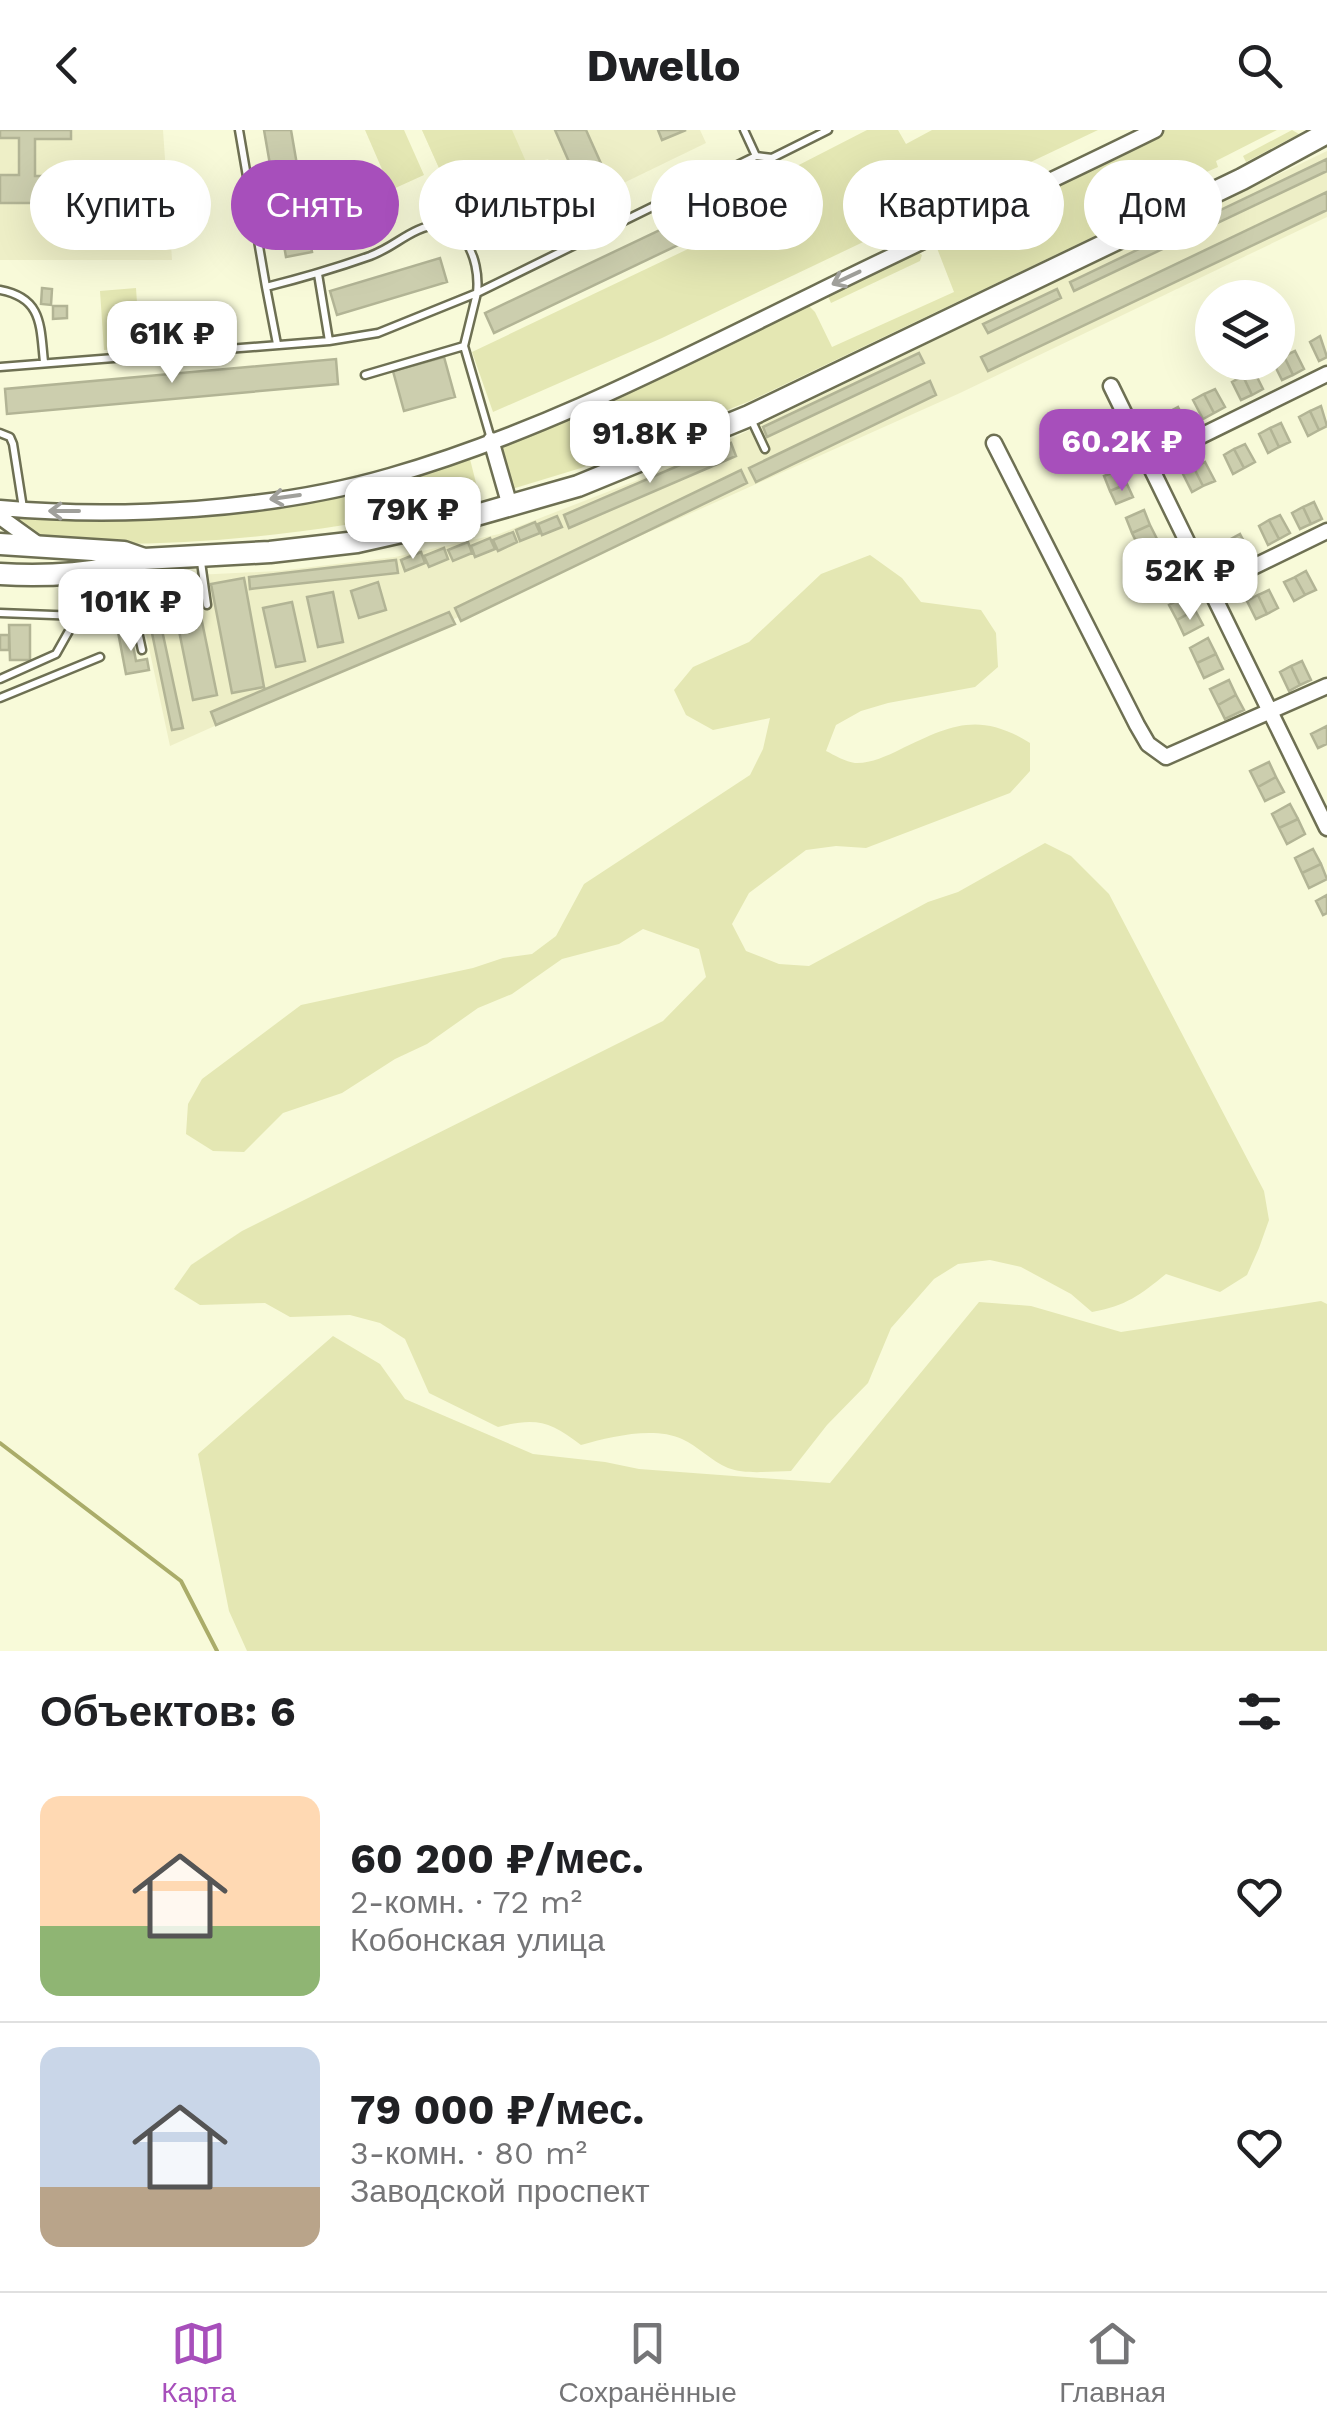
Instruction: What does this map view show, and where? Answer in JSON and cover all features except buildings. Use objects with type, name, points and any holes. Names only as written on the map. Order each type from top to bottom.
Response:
[{"type":"main road","points":[[0,544],[121,559],[200,557],[422,537],[578,486],[749,416],[1242,179],[1327,133]]},
{"type":"main road","points":[[0,574],[50,574],[121,559]]},
{"type":"street","points":[[0,508],[52,512],[208,507],[300,495],[388,477],[557,415],[723,340],[1155,130]]},
{"type":"street","points":[[1148,462],[1327,374]]},
{"type":"street","points":[[1110,386],[1327,828]]},
{"type":"street","points":[[491,440],[510,506]]},
{"type":"street","points":[[994,442],[1148,744],[1166,757],[1327,686]]},
{"type":"street","points":[[0,516],[44,548]]},
{"type":"street","points":[[1210,588],[1327,531]]},
{"type":"lane","points":[[239,130],[277,344]]},
{"type":"lane","points":[[744,130],[756,156]]},
{"type":"lane","points":[[0,367],[329,341],[378,332],[477,293],[756,156],[772,158],[828,130]]},
{"type":"lane","points":[[266,287],[392,248],[420,228],[438,226],[455,231],[476,258],[477,293],[464,346],[491,440]]},
{"type":"lane","points":[[318,274],[329,341]]},
{"type":"lane","points":[[0,290],[27,299],[35,310],[44,362]]},
{"type":"lane","points":[[365,375],[464,346]]},
{"type":"lane","points":[[749,416],[765,449]]},
{"type":"lane","points":[[0,433],[10,437],[13,444],[23,509]]},
{"type":"lane","points":[[200,557],[206,605]]},
{"type":"lane","points":[[0,679],[56,654],[121,559]]},
{"type":"lane","points":[[121,559],[142,650]]},
{"type":"lane","points":[[0,613],[80,616]]},
{"type":"lane","points":[[0,698],[100,657]]},
{"type":"shaded area","points":[[0,130],[163,130],[165,160],[30,160],[30,250],[171,250],[172,260],[0,260]]},
{"type":"shaded area","points":[[365,130],[404,130],[419,164],[419,177],[399,186],[399,160],[378,160]]},
{"type":"shaded area","points":[[422,130],[700,130],[706,143],[671,160],[651,160],[651,170],[631,179],[631,160],[435,160]]},
{"type":"shaded area","points":[[422,130],[512,130],[525,160],[435,160]]},
{"type":"shaded area","points":[[867,130],[898,130],[906,144],[932,130],[1098,130],[1035,160],[843,160],[843,250],[846,250],[662,338],[493,412],[472,352],[686,250],[823,250],[823,160],[809,160]]},
{"type":"shaded area","points":[[1165,130],[1277,130],[1218,160],[1104,160]]},
{"type":"shaded area","points":[[1292,130],[1299,134],[1246,162],[1243,156]]},
{"type":"shaded area","points":[[1327,151],[1327,217],[960,393],[170,746],[134,578],[278,571],[395,557],[499,534],[731,439],[1122,250],[1222,250],[1222,202]]},
{"type":"shaded area","points":[[1084,170],[1084,241],[750,401],[581,468],[512,489],[501,442],[689,365],[807,304],[832,347],[954,292],[938,250],[1064,250],[1064,180]]},
{"type":"shaded area","points":[[917,251],[922,255],[920,261],[831,303],[827,294]]},
{"type":"shaded area","points":[[136,288],[140,348],[104,350],[100,291]]},
{"type":"shaded area","points":[[469,455],[478,491],[434,502],[434,508],[314,529],[193,542],[68,545],[34,537],[15,515],[192,512]]},
{"type":"shaded area","points":[[870,555],[902,578],[921,602],[981,610],[996,633],[998,667],[975,687],[861,711],[836,725],[826,751],[851,762],[866,762],[949,728],[980,725],[1012,733],[1030,743],[1030,771],[1010,793],[866,848],[806,850],[749,893],[732,924],[746,951],[779,964],[809,966],[928,902],[958,892],[1045,843],[1071,856],[1109,894],[1264,1191],[1269,1220],[1247,1275],[1220,1292],[1166,1274],[1132,1299],[1092,1312],[1071,1294],[1021,1267],[990,1260],[958,1264],[934,1279],[891,1328],[868,1383],[827,1425],[791,1471],[759,1472],[728,1468],[671,1435],[632,1434],[581,1445],[542,1423],[498,1427],[429,1393],[405,1339],[380,1323],[350,1315],[290,1317],[265,1303],[200,1305],[174,1289],[191,1265],[242,1231],[663,1021],[706,977],[699,949],[643,929],[619,944],[562,959],[512,994],[478,1008],[427,1044],[342,1093],[283,1113],[244,1152],[213,1151],[186,1134],[188,1104],[202,1079],[301,1005],[532,954],[556,936],[584,884],[750,775],[763,749],[770,718],[713,730],[686,715],[674,690],[693,667],[749,642],[821,574]]},
{"type":"shaded area","points":[[1321,1301],[1327,1304],[1327,1651],[247,1651],[229,1611],[198,1454],[333,1336],[380,1364],[405,1399],[533,1454],[639,1469],[830,1483],[979,1302],[1031,1306],[1121,1332]]},
{"type":"waterway","points":[[0,1443],[181,1581],[217,1651]]}]
